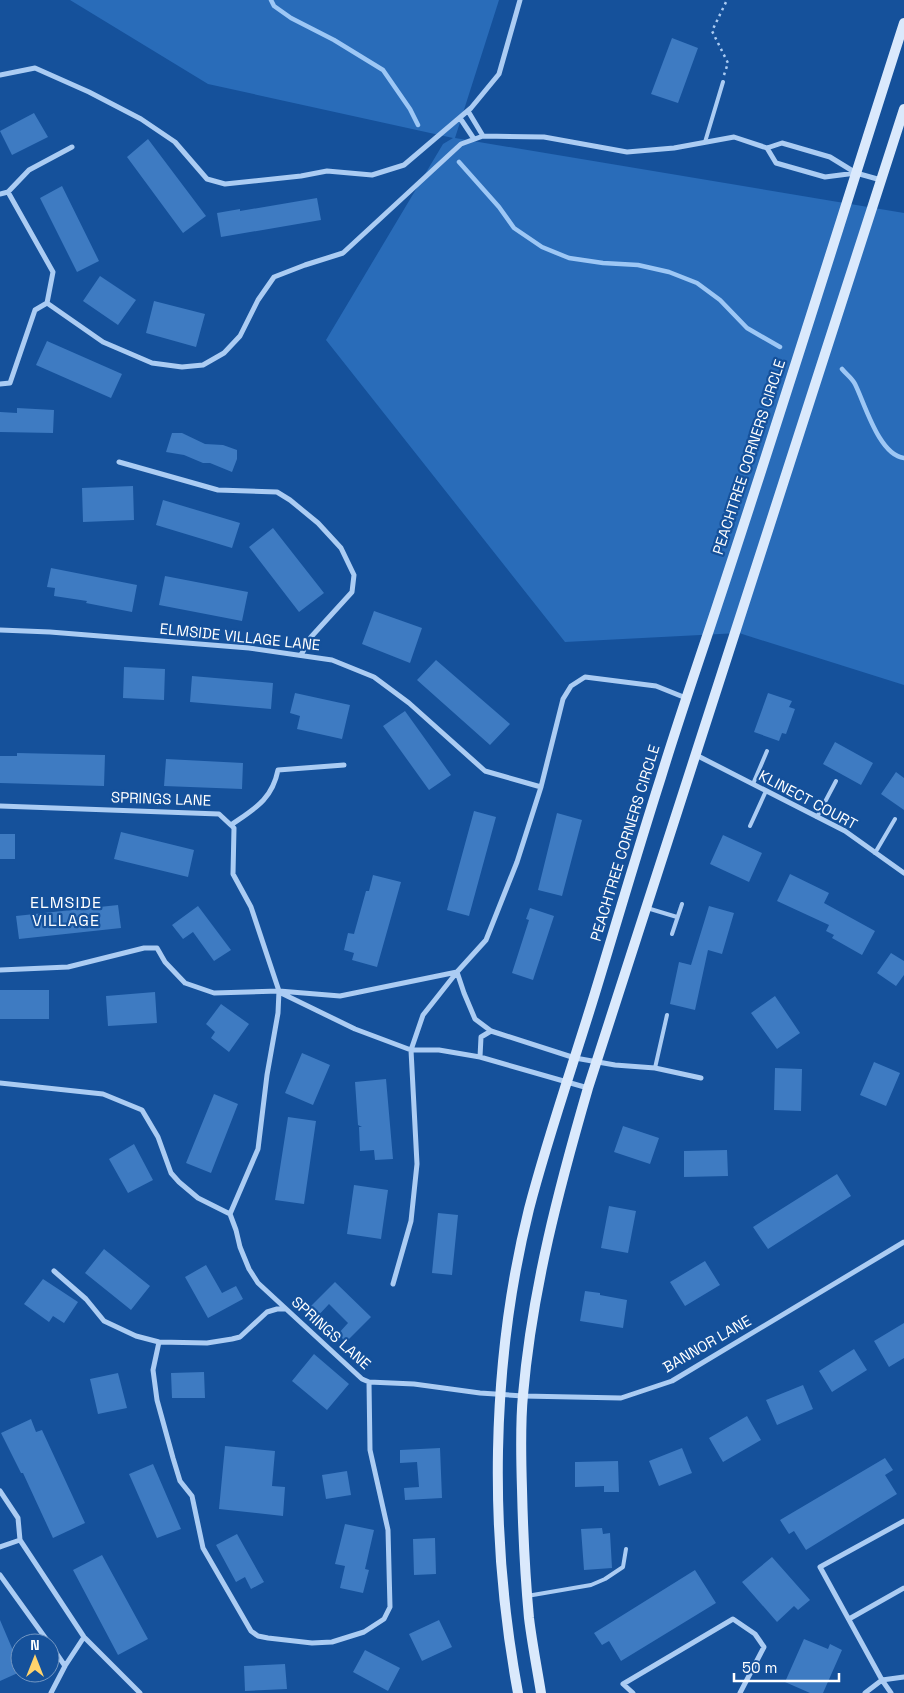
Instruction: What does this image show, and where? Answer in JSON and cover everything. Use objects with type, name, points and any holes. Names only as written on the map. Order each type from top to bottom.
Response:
[{"type":"street","points":[[0,75],[35,68],[89,92],[141,119],[175,142],[208,179],[224,184],[301,176],[326,171],[372,175],[404,165],[468,111],[499,74],[520,0]]},
{"type":"street","name":"PEACHTREE CORNERS CIRCLE","points":[[518,1693],[508,1640],[499,1536],[498,1438],[508,1325],[528,1211],[546,1146],[686,698],[724,586],[904,23]]},
{"type":"street","points":[[541,1693],[527,1596],[521,1454],[523,1396],[532,1321],[554,1207],[588,1088],[904,109]]},
{"type":"street","points":[[468,111],[483,136]]},
{"type":"street","points":[[460,118],[474,139]]},
{"type":"street","points":[[47,303],[103,342],[152,363],[182,367],[203,365],[224,353],[240,336],[258,300],[274,277],[305,264],[343,253],[461,144],[483,136],[544,137],[628,152],[674,148],[734,137],[767,148],[782,143],[830,157],[856,173],[881,180]]},
{"type":"street","points":[[0,194],[8,192],[29,170],[72,148]]},
{"type":"street","points":[[767,148],[776,163],[826,177],[856,173]]},
{"type":"street","points":[[0,384],[10,382],[35,310],[47,303],[54,272],[8,192]]},
{"type":"street","points":[[119,462],[218,490],[277,492],[318,523],[341,548],[354,575],[352,592],[311,637],[301,655]]},
{"type":"street","name":"ELMSIDE VILLAGE LANE","points":[[0,630],[50,632],[250,648],[332,660],[374,677],[409,702],[485,771],[541,787]]},
{"type":"street","points":[[393,1284],[411,1221],[417,1164],[410,1050],[424,1015],[457,972],[486,940],[517,862],[541,787],[563,699],[571,686],[585,677],[656,686],[686,698]]},
{"type":"street","name":"KLINECT COURT","points":[[696,756],[845,831],[904,873]]},
{"type":"street","points":[[0,1083],[103,1094],[142,1110],[158,1137],[171,1173],[198,1198],[230,1214],[258,1149],[278,1014],[279,991],[251,907],[233,874],[234,828],[231,825],[265,801],[275,784],[278,770],[344,764]]},
{"type":"street","name":"SPRINGS LANE","points":[[0,806],[219,814],[231,825]]},
{"type":"street","points":[[0,970],[68,967],[144,948],[157,948],[165,962],[185,983],[214,993],[279,991],[340,996],[457,972]]},
{"type":"street","points":[[457,972],[475,1019],[491,1031],[575,1058],[615,1065],[655,1068],[701,1078]]},
{"type":"street","points":[[279,991],[355,1029],[410,1050],[439,1050],[480,1057],[588,1088]]},
{"type":"street","points":[[480,1057],[481,1037],[491,1031]]},
{"type":"street","name":"SPRINGS LANE","points":[[230,1214],[240,1247],[249,1269],[258,1283],[362,1380],[501,1394]]},
{"type":"street","name":"BANNOR LANE","points":[[501,1394],[621,1398],[672,1381],[904,1242]]},
{"type":"street","points":[[54,1271],[86,1299],[104,1320],[136,1336],[160,1342],[207,1344],[240,1337],[267,1312],[285,1309]]},
{"type":"street","points":[[160,1342],[153,1370],[157,1400],[180,1480],[192,1496],[203,1548],[251,1631],[258,1636],[268,1638],[312,1643],[332,1642],[364,1632],[384,1619],[390,1607],[388,1530],[370,1450],[369,1382]]},
{"type":"street","points":[[0,1491],[18,1518],[20,1540],[84,1637],[140,1693]]},
{"type":"street","points":[[891,1693],[820,1567],[904,1522]]},
{"type":"street","points":[[0,1547],[20,1540]]},
{"type":"street","points":[[0,1575],[42,1633]]},
{"type":"street","points":[[849,1619],[904,1588]]},
{"type":"street","points":[[633,1693],[623,1684],[732,1619],[755,1634],[764,1647],[740,1693]]},
{"type":"street","points":[[51,1693],[65,1666],[84,1637]]},
{"type":"street","points":[[60,1659],[65,1666]]},
{"type":"street","points":[[865,1693],[882,1680],[904,1677]]},
{"type":"lane","points":[[705,142],[723,82]]},
{"type":"lane","points":[[753,784],[767,751]]},
{"type":"lane","points":[[817,817],[836,781]]},
{"type":"lane","points":[[750,826],[766,791]]},
{"type":"lane","points":[[875,852],[895,819]]},
{"type":"lane","points":[[672,934],[682,904]]},
{"type":"lane","points":[[647,908],[677,917]]},
{"type":"lane","points":[[655,1068],[666,1015]]},
{"type":"lane","points":[[527,1596],[592,1585],[605,1579],[623,1567],[626,1549]]},
{"type":"path","points":[[723,82],[728,63],[712,31],[727,0]]},
{"type":"shaded area","points":[[70,0],[499,0],[455,138],[904,213],[904,685],[739,633],[565,642],[326,340],[443,144],[453,138],[208,84]]},
{"type":"building","points":[[672,38],[698,48],[678,103],[651,94]]},
{"type":"building","points":[[34,113],[48,137],[12,155],[0,131]]},
{"type":"building","points":[[148,139],[206,216],[183,233],[127,157]]},
{"type":"building","points":[[62,186],[99,261],[77,272],[40,198]]},
{"type":"building","points":[[317,198],[321,220],[221,237],[217,213]]},
{"type":"building","points":[[100,276],[136,300],[118,325],[83,301]]},
{"type":"building","points":[[154,301],[205,314],[196,347],[146,333]]},
{"type":"building","points":[[47,341],[122,374],[111,398],[36,365]]},
{"type":"building","points":[[17,408],[54,410],[53,433],[0,432],[0,412],[17,413]]},
{"type":"building","points":[[172,433],[182,433],[205,444],[223,445],[237,450],[237,459],[232,472],[184,455],[166,452]]},
{"type":"building","points":[[133,486],[134,520],[83,522],[82,488]]},
{"type":"building","points":[[163,500],[240,523],[232,548],[156,525]]},
{"type":"building","points":[[273,528],[324,593],[299,612],[249,547]]},
{"type":"building","points":[[51,568],[137,585],[132,612],[86,603],[87,601],[54,596],[55,588],[47,587]]},
{"type":"building","points":[[165,576],[248,592],[242,621],[159,605]]},
{"type":"building","points":[[374,611],[422,628],[410,663],[362,644]]},
{"type":"building","points":[[436,660],[510,724],[490,745],[417,680]]},
{"type":"building","points":[[124,667],[165,669],[164,700],[123,698]]},
{"type":"building","points":[[192,676],[273,683],[271,709],[190,702]]},
{"type":"building","points":[[295,693],[350,705],[342,739],[297,729],[300,716],[290,713]]},
{"type":"building","points":[[768,693],[792,701],[789,707],[795,709],[786,734],[782,733],[779,741],[754,732]]},
{"type":"building","points":[[405,711],[451,775],[429,790],[383,726]]},
{"type":"building","points":[[835,742],[873,763],[861,785],[823,764]]},
{"type":"building","points":[[17,753],[105,755],[104,786],[0,783],[0,756],[17,756]]},
{"type":"building","points":[[166,759],[243,763],[242,789],[164,786]]},
{"type":"building","points":[[896,772],[904,778],[904,810],[881,794]]},
{"type":"building","points":[[474,811],[496,817],[469,916],[447,910]]},
{"type":"building","points":[[557,813],[582,820],[562,896],[538,890]]},
{"type":"building","points":[[121,832],[194,850],[188,877],[114,859]]},
{"type":"building","points":[[0,834],[15,834],[15,859],[0,859]]},
{"type":"building","points":[[723,835],[762,853],[749,882],[710,864]]},
{"type":"building","points":[[790,874],[829,893],[824,903],[875,931],[862,955],[832,938],[834,935],[826,931],[829,925],[777,901]]},
{"type":"building","points":[[373,875],[401,882],[377,967],[352,960],[354,953],[344,950],[348,933],[354,934],[366,891],[369,891]]},
{"type":"building","points":[[118,905],[121,928],[19,939],[16,916]]},
{"type":"building","points":[[198,906],[231,950],[214,961],[193,932],[183,939],[172,925]]},
{"type":"building","points":[[709,906],[734,913],[722,954],[708,950],[695,1010],[670,1004],[679,962],[691,965]]},
{"type":"building","points":[[530,908],[554,916],[533,980],[512,973],[529,920],[526,919]]},
{"type":"building","points":[[891,953],[904,961],[904,975],[896,986],[877,973]]},
{"type":"building","points":[[0,990],[49,990],[49,1019],[0,1019]]},
{"type":"building","points":[[155,992],[157,1023],[108,1026],[106,996]]},
{"type":"building","points":[[775,996],[800,1033],[777,1049],[751,1013]]},
{"type":"building","points":[[221,1004],[249,1024],[229,1052],[211,1038],[215,1032],[206,1024]]},
{"type":"building","points":[[302,1053],[330,1065],[313,1105],[285,1093]]},
{"type":"building","points":[[874,1062],[900,1073],[886,1106],[860,1095]]},
{"type":"building","points":[[775,1068],[802,1069],[801,1111],[774,1110]]},
{"type":"building","points":[[386,1079],[393,1159],[375,1160],[374,1150],[360,1151],[359,1127],[362,1127],[358,1125],[355,1082]]},
{"type":"building","points":[[214,1094],[238,1104],[211,1173],[186,1163]]},
{"type":"building","points":[[288,1117],[316,1121],[304,1204],[275,1200]]},
{"type":"building","points":[[623,1126],[659,1138],[650,1164],[614,1152]]},
{"type":"building","points":[[134,1144],[153,1180],[128,1193],[109,1159]]},
{"type":"building","points":[[727,1150],[728,1176],[684,1177],[684,1151]]},
{"type":"building","points":[[837,1174],[851,1196],[768,1249],[753,1227]]},
{"type":"building","points":[[354,1185],[388,1190],[381,1239],[347,1234]]},
{"type":"building","points":[[609,1206],[636,1211],[628,1253],[601,1248]]},
{"type":"building","points":[[438,1213],[458,1215],[452,1275],[432,1273]]},
{"type":"building","points":[[104,1249],[150,1286],[131,1310],[85,1273]]},
{"type":"building","points":[[705,1261],[720,1285],[685,1306],[670,1282]]},
{"type":"building","points":[[206,1265],[222,1293],[236,1286],[243,1299],[208,1318],[185,1277]]},
{"type":"building","points":[[43,1279],[78,1302],[64,1323],[53,1316],[49,1322],[24,1304]]},
{"type":"building","points":[[335,1282],[371,1317],[346,1342],[338,1334],[348,1323],[329,1304],[315,1319],[306,1311]]},
{"type":"building","points":[[585,1291],[627,1300],[623,1328],[580,1321]]},
{"type":"building","points":[[904,1323],[904,1358],[889,1367],[874,1341]]},
{"type":"building","points":[[854,1349],[867,1370],[832,1392],[819,1371]]},
{"type":"building","points":[[314,1354],[349,1384],[327,1410],[292,1381]]},
{"type":"building","points":[[204,1372],[205,1398],[172,1398],[171,1373]]},
{"type":"building","points":[[118,1373],[127,1408],[98,1414],[90,1379]]},
{"type":"building","points":[[803,1385],[813,1409],[777,1425],[766,1400]]},
{"type":"building","points":[[747,1416],[761,1440],[723,1462],[709,1438]]},
{"type":"building","points":[[31,1419],[36,1432],[42,1430],[85,1523],[53,1538],[23,1473],[21,1473],[1,1433]]},
{"type":"building","points":[[225,1446],[275,1451],[272,1486],[285,1487],[283,1516],[219,1509]]},
{"type":"building","points":[[440,1448],[442,1498],[405,1500],[404,1488],[419,1487],[417,1462],[400,1463],[400,1450]]},
{"type":"building","points":[[682,1448],[692,1473],[659,1486],[649,1461]]},
{"type":"building","points":[[885,1458],[893,1470],[885,1475],[897,1494],[806,1550],[794,1531],[789,1534],[780,1520]]},
{"type":"building","points":[[618,1461],[619,1492],[604,1492],[604,1486],[575,1487],[575,1462]]},
{"type":"building","points":[[153,1464],[181,1529],[157,1538],[129,1474]]},
{"type":"building","points":[[347,1471],[351,1495],[326,1499],[322,1475]]},
{"type":"building","points":[[345,1524],[374,1530],[365,1569],[369,1570],[363,1593],[340,1588],[345,1566],[335,1564]]},
{"type":"building","points":[[602,1528],[603,1534],[610,1533],[612,1568],[584,1570],[581,1529]]},
{"type":"building","points":[[237,1534],[264,1582],[251,1589],[245,1577],[236,1582],[216,1545]]},
{"type":"building","points":[[435,1538],[436,1574],[414,1575],[413,1539]]},
{"type":"building","points":[[102,1555],[148,1639],[118,1655],[73,1570]]},
{"type":"building","points":[[772,1557],[810,1600],[798,1610],[794,1606],[777,1622],[742,1582]]},
{"type":"building","points":[[695,1570],[716,1603],[621,1661],[609,1641],[602,1645],[594,1633]]},
{"type":"building","points":[[0,1620],[10,1644],[10,1676],[0,1681]]},
{"type":"building","points":[[439,1620],[452,1647],[422,1661],[409,1634]]},
{"type":"building","points":[[804,1639],[828,1649],[830,1644],[842,1650],[823,1693],[810,1693],[785,1682]]},
{"type":"building","points":[[365,1650],[400,1668],[388,1691],[353,1672]]},
{"type":"building","points":[[285,1664],[287,1689],[245,1691],[244,1666]]},
{"type":"waterway","points":[[271,0],[274,6],[291,18],[334,40],[383,70],[410,109],[418,125]]},
{"type":"waterway","points":[[459,162],[499,207],[514,228],[542,247],[569,258],[603,263],[638,265],[669,272],[697,283],[720,300],[747,328],[780,347]]},
{"type":"waterway","points":[[842,369],[855,384],[880,439],[895,455],[904,458]]},
{"type":"district","name":"ELMSIDE VILLAGE","points":[[66,911]]}]
